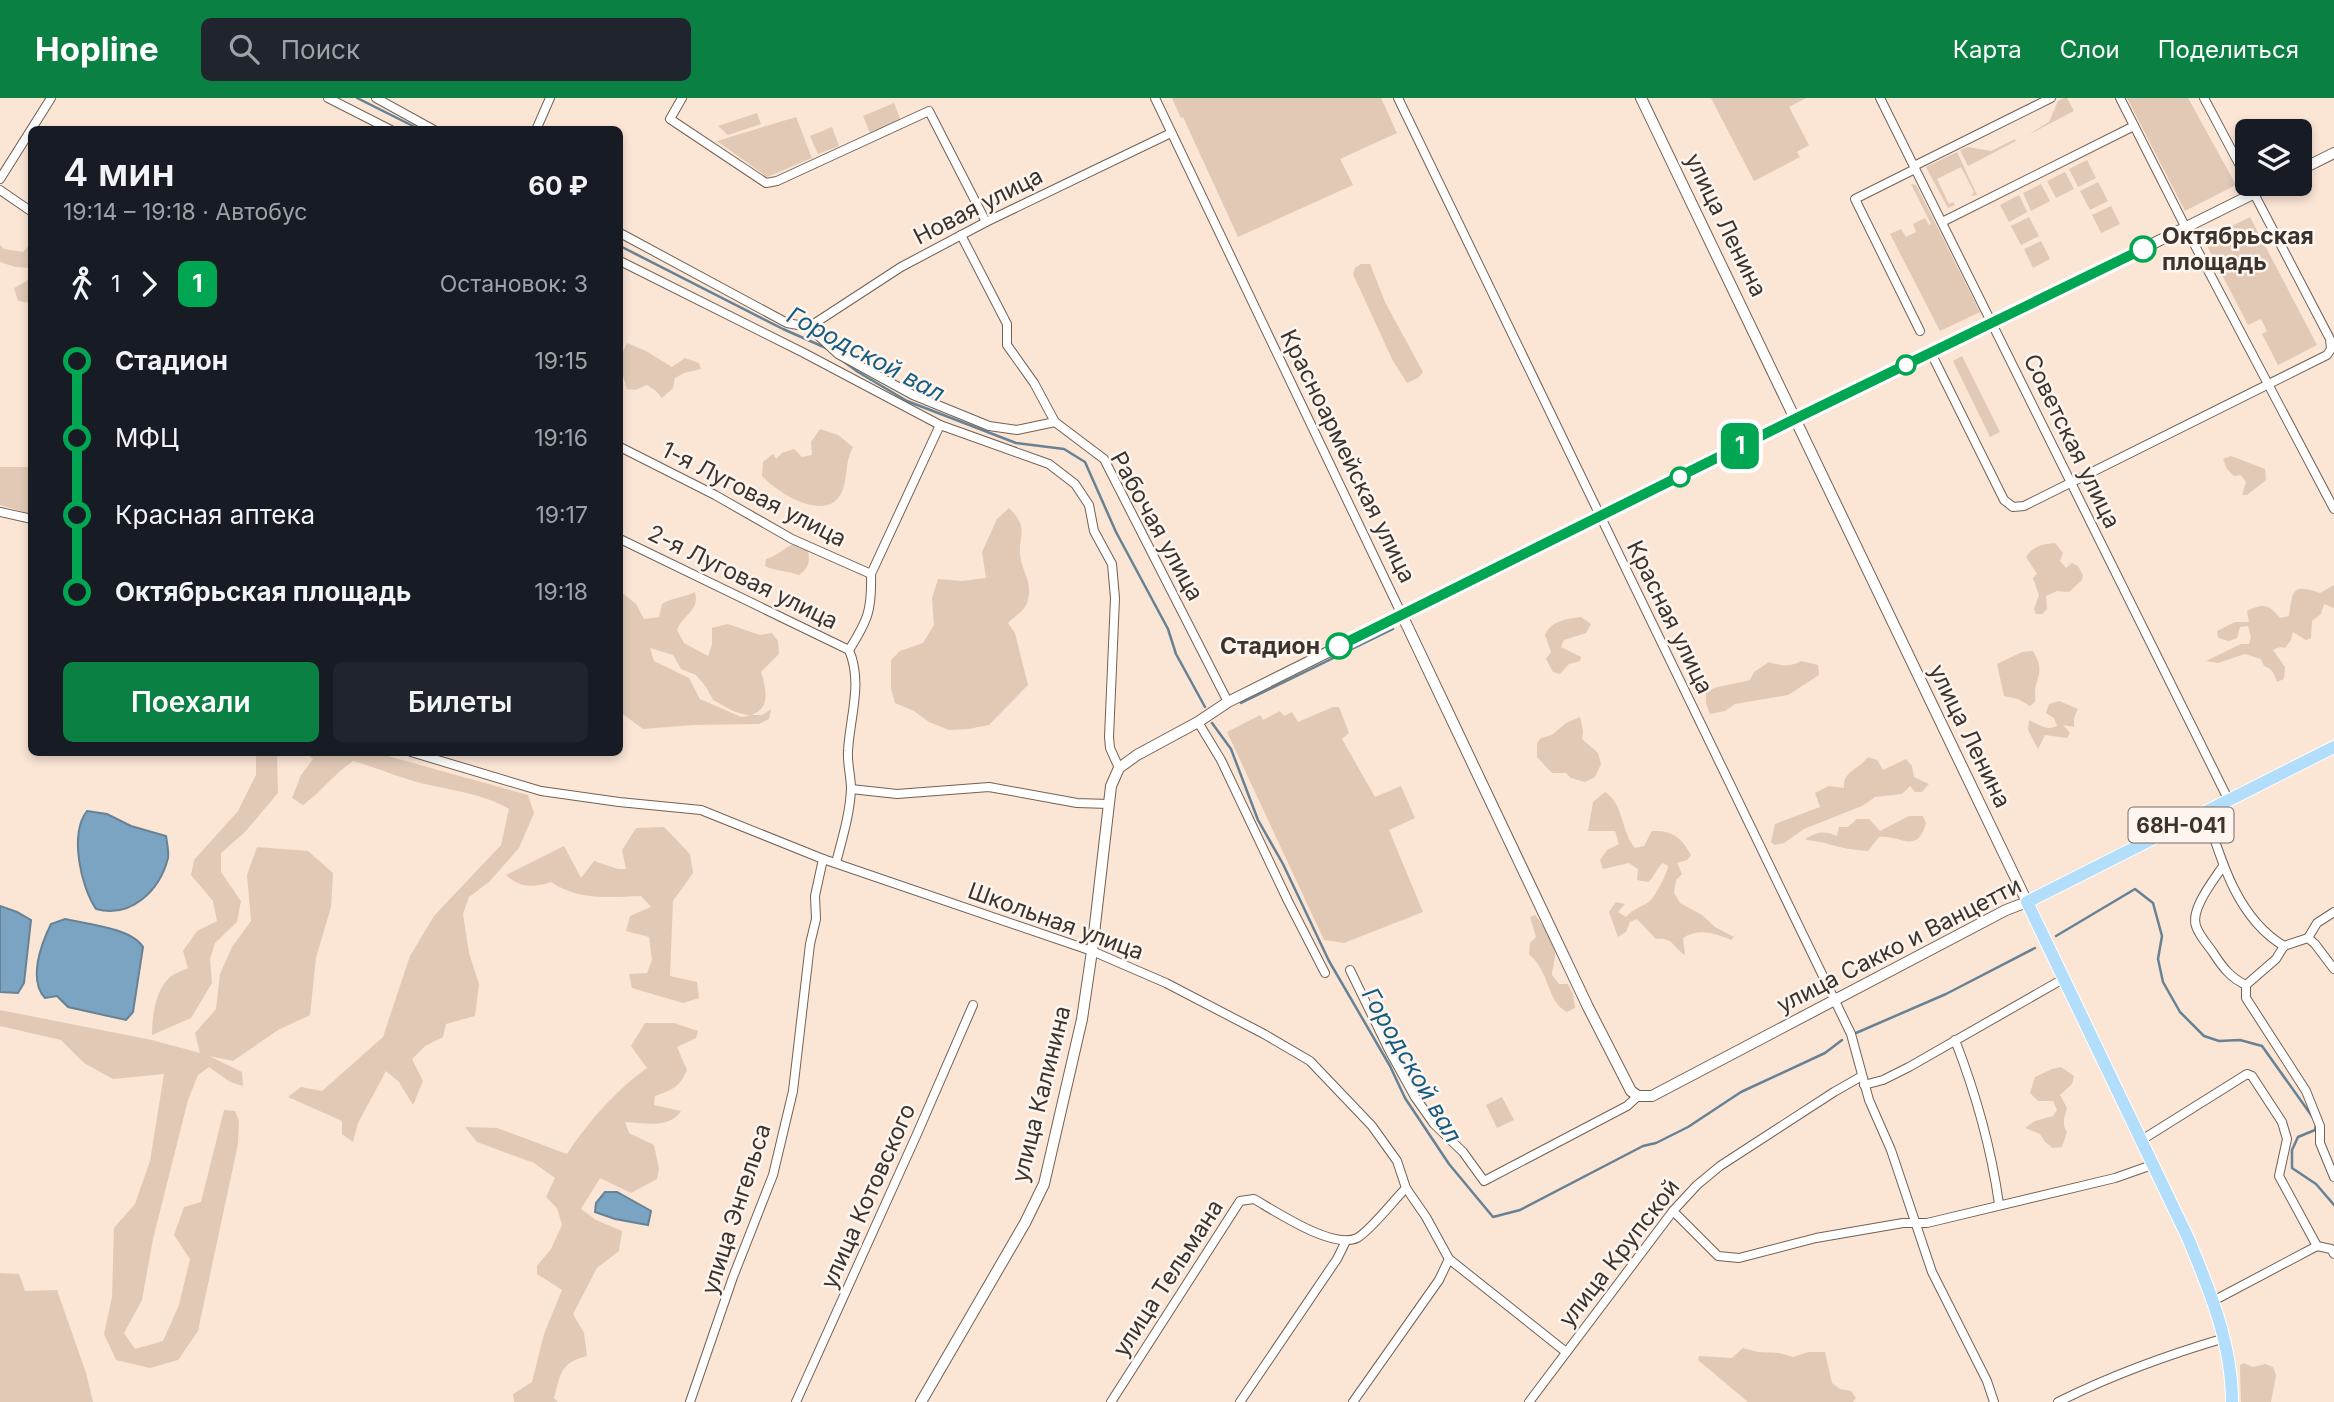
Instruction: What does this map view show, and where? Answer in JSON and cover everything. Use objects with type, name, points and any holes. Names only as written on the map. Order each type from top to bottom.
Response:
[{"type":"main road","name":"улица Сакко и Ванцетти","points":[[2027,902],[2334,747]]},
{"type":"main road","name":"улица Ленина","points":[[2027,902],[2188,1238],[2225,1338],[2231,1371],[2232,1402]]},
{"type":"street","points":[[33,126],[51,98]]},
{"type":"street","points":[[328,98],[383,126]]},
{"type":"street","points":[[376,98],[427,126]]},
{"type":"street","points":[[538,126],[550,98]]},
{"type":"street","points":[[682,98],[670,119],[766,183],[777,181],[929,111],[986,222]]},
{"type":"street","name":"Красноармейская улица","points":[[1155,98],[1588,1007],[1631,1091],[1639,1096]]},
{"type":"street","name":"Красная улица","points":[[1398,98],[1835,1000],[1855,1045],[1863,1081],[1891,1150],[1932,1272],[1987,1381],[1994,1402]]},
{"type":"street","name":"улица Ленина","points":[[1642,98],[2027,902]]},
{"type":"street","name":"Советская улица","points":[[1880,98],[2229,801]]},
{"type":"street","points":[[1920,331],[1855,199],[2051,98]]},
{"type":"street","points":[[2120,98],[2267,385],[2334,509]]},
{"type":"street","points":[[2204,98],[2235,157]]},
{"type":"street","points":[[1942,222],[2134,126]]},
{"type":"street","name":"Новая улица","points":[[809,327],[901,267],[986,222],[1171,133]]},
{"type":"street","points":[[0,179],[28,135]]},
{"type":"street","points":[[2312,164],[2334,153]]},
{"type":"street","points":[[0,190],[28,209]]},
{"type":"street","points":[[623,262],[940,425],[1049,464],[1075,484],[1088,505],[1094,531],[1112,564],[1115,598],[1109,737],[1110,748],[1119,768],[1228,702],[1796,418],[2186,228],[2235,195]]},
{"type":"street","points":[[1931,353],[2004,500],[2013,507],[2024,506],[2326,355],[2331,349],[2330,339],[2256,196]]},
{"type":"street","points":[[623,235],[787,323],[809,327],[838,354],[913,395],[989,426],[1017,430],[1055,422]]},
{"type":"street","name":"Рабочая улица","points":[[961,236],[1007,324],[1006,345],[1034,383],[1055,422],[1104,459],[1228,702]]},
{"type":"street","points":[[836,863],[851,789],[847,753],[856,689],[856,666],[849,650],[866,622],[872,600],[871,574],[940,425]]},
{"type":"street","name":"1-я Луговая улица","points":[[623,449],[715,495],[792,539],[871,574]]},
{"type":"street","points":[[0,512],[28,518]]},
{"type":"street","name":"2-я Луговая улица","points":[[623,540],[849,650]]},
{"type":"street","points":[[1198,722],[1221,760],[1325,973]]},
{"type":"street","name":"Школьная улица","points":[[424,756],[541,791],[701,810],[823,859],[1092,951],[1166,983],[1310,1061],[1372,1126],[1397,1161],[1406,1188],[1449,1259]]},
{"type":"street","name":"улица Калинина","points":[[921,1402],[1025,1223],[1044,1184],[1080,1031],[1111,786],[1119,768]]},
{"type":"street","points":[[851,789],[897,794],[989,787],[1077,803],[1109,804]]},
{"type":"street","points":[[2206,813],[2232,888],[2269,937],[2284,946]]},
{"type":"street","name":"улица Энгельса","points":[[691,1402],[733,1277],[773,1175],[793,1091],[810,944],[816,919],[815,896],[823,859]]},
{"type":"street","points":[[2223,866],[2205,891],[2196,913],[2195,925],[2222,967],[2235,980],[2246,985]]},
{"type":"street","name":"улица Сакко и Ванцетти","points":[[1350,970],[1415,1097],[1434,1124],[1463,1152],[1484,1181],[1627,1106],[1639,1096],[1652,1096],[2027,902]]},
{"type":"street","points":[[2334,912],[2317,923],[2308,938],[2284,946],[2276,959],[2246,985],[2246,998],[2306,1091],[2320,1126],[2320,1143],[2334,1177]]},
{"type":"street","points":[[2308,938],[2334,969]]},
{"type":"street","name":"улица Крупской","points":[[1529,1402],[1673,1211],[1696,1185],[1720,1166],[1833,1092],[1863,1081],[1884,1080],[2063,979]]},
{"type":"street","name":"улица Котовского","points":[[796,1402],[973,1005]]},
{"type":"street","points":[[1955,1040],[1972,1084],[1993,1159],[1999,1204]]},
{"type":"street","points":[[2140,1141],[2247,1073],[2252,1076],[2282,1122],[2287,1139],[2279,1176],[2317,1246]]},
{"type":"street","points":[[1673,1211],[1718,1256],[1739,1258],[1816,1238],[1914,1222],[1927,1223],[2115,1178],[2152,1165]]},
{"type":"street","points":[[1240,1402],[1346,1241],[1359,1237],[1406,1188]]},
{"type":"street","name":"улица Тельмана","points":[[1111,1402],[1240,1201],[1254,1199],[1311,1232],[1346,1241]]},
{"type":"street","points":[[2213,1301],[2317,1246],[2331,1249],[2334,1254]]},
{"type":"street","points":[[1353,1402],[1439,1280],[1449,1259],[1566,1352]]},
{"type":"street","points":[[2059,1402],[2103,1380],[2180,1351],[2225,1338]]},
{"type":"shaded area","points":[[1172,98],[1381,98],[1397,133],[1340,159],[1353,185],[1238,237]]},
{"type":"shaded area","points":[[1711,98],[1806,98],[1789,107],[1809,145],[1797,152],[1800,157],[1754,181]]},
{"type":"shaded area","points":[[2067,98],[2074,111],[2026,136],[2049,122],[2058,101]]},
{"type":"shaded area","points":[[2127,98],[2188,98],[2235,183],[2185,211]]},
{"type":"shaded area","points":[[894,103],[901,121],[870,133],[863,116]]},
{"type":"shaded area","points":[[757,113],[761,124],[728,135],[718,126]]},
{"type":"shaded area","points":[[796,117],[812,158],[767,177],[717,141]]},
{"type":"shaded area","points":[[832,127],[839,146],[818,154],[810,136]]},
{"type":"shaded area","points":[[2015,139],[2016,141],[1968,166],[1960,150],[1968,147],[1991,151]]},
{"type":"shaded area","points":[[1957,152],[1977,195],[1971,196],[1974,192],[1961,167],[1937,179],[1949,204],[1953,202],[1955,205],[1948,208],[1926,167]]},
{"type":"shaded area","points":[[2087,160],[2096,178],[2078,187],[2069,169]]},
{"type":"shaded area","points":[[2065,172],[2074,189],[2056,198],[2047,181]]},
{"type":"shaded area","points":[[2098,182],[2108,201],[2090,210],[2080,191]]},
{"type":"shaded area","points":[[1911,184],[1916,185],[1980,312],[1940,331],[1890,234],[1901,229],[1906,237],[1916,232],[1913,224],[1925,218],[1929,225],[1931,224]]},
{"type":"shaded area","points":[[2041,184],[2050,201],[2031,211],[2023,193]]},
{"type":"shaded area","points":[[2019,195],[2027,212],[2009,222],[2000,205]]},
{"type":"shaded area","points":[[2111,206],[2120,224],[2101,233],[2092,215]]},
{"type":"shaded area","points":[[2029,217],[2039,236],[2021,245],[2011,226]]},
{"type":"shaded area","points":[[2250,217],[2317,345],[2278,365],[2262,334],[2267,331],[2261,319],[2248,325],[2204,240]]},
{"type":"shaded area","points":[[2041,241],[2050,259],[2033,268],[2024,249]]},
{"type":"shaded area","points":[[0,245],[4,249],[23,252],[28,246],[28,268],[0,262]]},
{"type":"shaded area","points":[[1361,264],[1370,264],[1385,302],[1423,372],[1418,378],[1407,383],[1392,359],[1353,274],[1355,268]]},
{"type":"shaded area","points":[[28,278],[28,303],[18,301],[14,288]]},
{"type":"shaded area","points":[[627,343],[672,367],[685,358],[699,363],[701,369],[675,378],[673,388],[662,398],[647,385],[635,390],[627,389],[623,376],[623,352]]},
{"type":"shaded area","points":[[1962,356],[2000,432],[1990,437],[1953,361]]},
{"type":"shaded area","points":[[820,429],[838,435],[853,447],[843,489],[836,500],[827,505],[816,506],[792,498],[762,476],[763,462],[773,454],[776,459],[782,453],[794,449],[802,457],[812,455],[811,442]]},
{"type":"shaded area","points":[[2231,456],[2265,469],[2266,480],[2247,495],[2242,495],[2246,482],[2241,475],[2234,476],[2227,469],[2223,459]]},
{"type":"shaded area","points":[[0,467],[28,467],[28,513],[0,505]]},
{"type":"shaded area","points":[[1009,508],[1021,526],[1020,554],[1029,596],[1026,606],[1008,623],[1015,633],[1028,685],[989,725],[949,730],[895,703],[891,689],[891,660],[900,651],[923,643],[934,625],[932,598],[938,579],[962,581],[986,578],[982,552],[997,519]]},
{"type":"shaded area","points":[[2055,543],[2063,553],[2060,561],[2066,568],[2072,563],[2078,566],[2083,575],[2082,580],[2069,592],[2057,591],[2046,596],[2047,609],[2042,614],[2036,614],[2034,609],[2039,595],[2033,578],[2037,574],[2026,557],[2039,546]]},
{"type":"shaded area","points":[[794,544],[808,551],[808,564],[799,575],[765,566],[766,559]]},
{"type":"shaded area","points":[[2334,585],[2334,608],[2324,604],[2321,614],[2312,621],[2311,638],[2306,640],[2293,632],[2285,648],[2273,650],[2285,667],[2284,679],[2277,682],[2273,672],[2264,666],[2261,659],[2245,654],[2218,663],[2206,661],[2241,644],[2249,644],[2251,637],[2248,626],[2240,627],[2237,638],[2229,641],[2218,638],[2217,631],[2235,622],[2249,622],[2247,611],[2265,606],[2280,618],[2289,616],[2295,591],[2303,589],[2320,593]]},
{"type":"shaded area","points":[[695,592],[695,604],[677,630],[684,643],[708,656],[712,645],[712,628],[728,624],[760,635],[772,633],[778,641],[779,654],[761,672],[765,690],[764,704],[752,715],[762,715],[771,709],[769,719],[759,724],[643,729],[623,714],[623,593],[636,604],[644,619],[659,617],[662,604]],"holes":[[[650,648],[673,655],[681,669],[696,675],[713,700],[733,711],[750,716],[741,717],[700,699],[689,678],[654,661]]]},
{"type":"shaded area","points":[[1581,617],[1591,624],[1586,633],[1564,640],[1561,647],[1581,657],[1580,661],[1569,664],[1560,674],[1553,672],[1546,659],[1551,652],[1545,635],[1556,623]]},
{"type":"shaded area","points":[[2033,651],[2039,671],[2035,702],[2030,706],[2018,699],[2004,696],[1997,664],[2022,652]]},
{"type":"shaded area","points":[[1801,661],[1818,665],[1819,675],[1788,695],[1735,704],[1725,711],[1710,714],[1706,704],[1706,692],[1750,680],[1754,672],[1769,662],[1786,665]]},
{"type":"shaded area","points":[[2059,701],[2078,709],[2074,727],[2063,725],[2070,733],[2067,738],[2045,735],[2038,749],[2028,730],[2029,720],[2046,728],[2057,726],[2054,718],[2046,713],[2049,704]]},
{"type":"shaded area","points":[[1339,707],[1349,733],[1342,739],[1375,797],[1401,786],[1415,818],[1389,830],[1423,912],[1344,943],[1324,940],[1227,732],[1260,715],[1263,720],[1280,711],[1284,716],[1292,712],[1298,722]]},
{"type":"shaded area","points":[[1580,717],[1582,739],[1598,753],[1601,764],[1595,777],[1585,782],[1571,778],[1566,773],[1552,773],[1537,757],[1537,743],[1541,738],[1552,735],[1566,723]]},
{"type":"shaded area","points":[[256,756],[280,756],[277,757],[278,793],[245,832],[221,853],[221,872],[241,901],[237,922],[215,943],[210,959],[212,983],[191,1018],[152,1035],[155,1006],[160,991],[168,979],[188,968],[183,951],[197,931],[217,921],[213,901],[191,875],[194,860],[238,811],[256,775]]},
{"type":"shaded area","points":[[310,756],[388,756],[528,795],[534,813],[519,848],[489,882],[469,897],[463,914],[469,953],[479,984],[475,1016],[446,1024],[443,1037],[425,1046],[412,1059],[423,1081],[413,1105],[399,1082],[386,1071],[358,1123],[353,1142],[342,1134],[342,1121],[288,1097],[301,1087],[322,1091],[383,1037],[410,956],[434,916],[501,845],[509,809],[485,798],[410,780],[353,761],[303,805],[292,798],[301,775],[313,759]]},
{"type":"shaded area","points":[[1868,757],[1877,760],[1883,770],[1906,759],[1912,766],[1914,777],[1929,784],[1922,792],[1915,792],[1910,786],[1902,794],[1875,797],[1862,806],[1804,829],[1784,843],[1775,845],[1771,842],[1775,824],[1820,807],[1815,793],[1829,786],[1844,788],[1848,774]]},
{"type":"shaded area","points":[[1605,792],[1616,804],[1635,848],[1644,846],[1652,831],[1670,833],[1684,844],[1691,855],[1687,860],[1677,863],[1682,874],[1676,880],[1674,893],[1680,903],[1734,937],[1731,940],[1719,935],[1695,933],[1683,938],[1685,955],[1670,941],[1656,939],[1637,919],[1630,922],[1626,932],[1618,937],[1609,912],[1616,902],[1625,904],[1618,912],[1626,917],[1647,903],[1658,890],[1668,866],[1663,863],[1648,882],[1637,880],[1638,869],[1629,863],[1603,869],[1600,860],[1607,850],[1619,844],[1615,831],[1588,831],[1593,802]]},
{"type":"shaded area","points":[[1909,816],[1923,816],[1926,823],[1918,839],[1907,841],[1879,837],[1868,851],[1805,839],[1821,833],[1837,836],[1839,827],[1848,827],[1857,819],[1869,819],[1880,831]]},
{"type":"shaded area","points":[[664,827],[690,854],[693,873],[673,901],[670,976],[697,982],[699,998],[683,1003],[632,988],[629,974],[647,973],[652,960],[649,937],[626,931],[630,916],[651,907],[641,896],[583,895],[551,882],[533,886],[522,885],[506,875],[564,846],[581,878],[594,861],[626,869],[622,850],[636,828]]},
{"type":"shaded area","points":[[257,847],[308,851],[333,873],[331,907],[316,958],[310,1015],[278,1030],[233,1061],[209,1056],[242,1072],[243,1086],[230,1082],[209,1067],[198,1075],[188,1100],[153,1239],[142,1300],[124,1333],[135,1349],[163,1341],[179,1305],[190,1259],[174,1235],[184,1207],[201,1202],[224,1110],[235,1111],[239,1121],[238,1144],[198,1331],[178,1360],[150,1368],[116,1360],[104,1334],[112,1297],[114,1228],[135,1204],[150,1161],[164,1074],[113,1079],[84,1063],[61,1040],[0,1026],[0,1010],[152,1040],[200,1053],[195,1033],[216,1009],[220,974],[232,947],[251,921],[247,875]]},
{"type":"shaded area","points":[[1535,915],[1554,947],[1552,975],[1559,984],[1568,984],[1573,994],[1575,1008],[1567,1012],[1555,1001],[1541,970],[1529,954],[1530,943],[1536,937],[1530,917]]},
{"type":"shaded area","points":[[645,1023],[674,1023],[698,1031],[696,1038],[677,1047],[687,1070],[681,1080],[671,1090],[655,1096],[654,1105],[681,1111],[676,1117],[663,1123],[625,1122],[629,1133],[654,1145],[659,1169],[657,1179],[631,1193],[600,1178],[581,1209],[596,1220],[622,1231],[619,1251],[597,1268],[573,1314],[584,1333],[587,1356],[571,1362],[563,1370],[554,1398],[558,1402],[514,1402],[513,1394],[532,1382],[544,1334],[562,1290],[537,1274],[537,1266],[551,1249],[562,1225],[557,1208],[546,1197],[555,1178],[534,1163],[477,1142],[465,1127],[497,1128],[567,1154],[603,1107],[647,1068],[631,1046]]},
{"type":"shaded area","points":[[2061,1067],[2074,1076],[2072,1084],[2060,1095],[2067,1108],[2064,1123],[2067,1132],[2062,1147],[2053,1148],[2040,1134],[2025,1128],[2035,1121],[2053,1116],[2057,1110],[2053,1101],[2038,1101],[2030,1093],[2035,1077]]},
{"type":"shaded area","points":[[1502,1097],[1514,1120],[1497,1128],[1486,1105]]},
{"type":"shaded area","points":[[0,1273],[19,1274],[25,1291],[57,1290],[86,1373],[93,1402],[0,1402]]},
{"type":"shaded area","points":[[1743,1348],[1793,1357],[1808,1352],[1825,1352],[1832,1383],[1840,1389],[1851,1391],[1856,1398],[1853,1402],[1748,1402],[1698,1360],[1699,1356],[1732,1358]]},
{"type":"shaded area","points":[[2244,1363],[2253,1367],[2265,1364],[2273,1367],[2276,1375],[2271,1402],[2241,1402],[2240,1365]]},
{"type":"water","points":[[87,811],[107,814],[131,826],[166,836],[168,855],[164,870],[151,891],[132,906],[109,911],[96,909],[91,899],[82,874],[78,846],[82,821]]},
{"type":"water","points":[[0,906],[31,920],[24,983],[18,993],[0,992]]},
{"type":"water","points":[[65,919],[119,931],[129,935],[143,947],[133,1012],[126,1020],[68,1007],[57,996],[45,998],[40,990],[37,972],[43,941],[51,924]]},
{"type":"water","points":[[605,1192],[617,1192],[651,1211],[648,1225],[595,1212],[596,1203]]},
{"type":"waterway","name":"Городской вал","points":[[357,98],[413,126]]},
{"type":"waterway","name":"Городской вал","points":[[623,248],[826,348]]},
{"type":"waterway","name":"Городской вал","points":[[843,361],[907,401],[1016,443],[1064,449],[1085,462],[1116,532],[1168,629],[1176,654],[1205,707]]},
{"type":"waterway","points":[[1241,703],[1393,629]]},
{"type":"waterway","name":"Городской вал","points":[[1212,723],[1231,749],[1258,820],[1283,864],[1329,961],[1390,1066],[1405,1098],[1449,1164],[1493,1217],[1520,1210],[1643,1146],[1656,1143],[1688,1127],[1741,1092],[1825,1053],[1842,1040]]},
{"type":"waterway","name":"Городской вал","points":[[2056,936],[2135,889],[2153,903],[2162,936],[2158,959],[2163,982],[2180,1012],[2204,1036],[2219,1041],[2240,1040],[2262,1046],[2314,1119]]},
{"type":"waterway","name":"Городской вал","points":[[1856,1033],[1946,994],[2035,948]]},
{"type":"waterway","name":"Городской вал","points":[[2316,1125],[2315,1130],[2298,1137],[2292,1150],[2292,1168],[2316,1184],[2334,1205]]},
{"type":"bus line","name":"1","points":[[1339,646],[2143,249]]},
{"type":"place","name":"Октябрьская площадь","points":[[2143,249]]},
{"type":"place","name":"Стадион","points":[[1339,646]]}]
